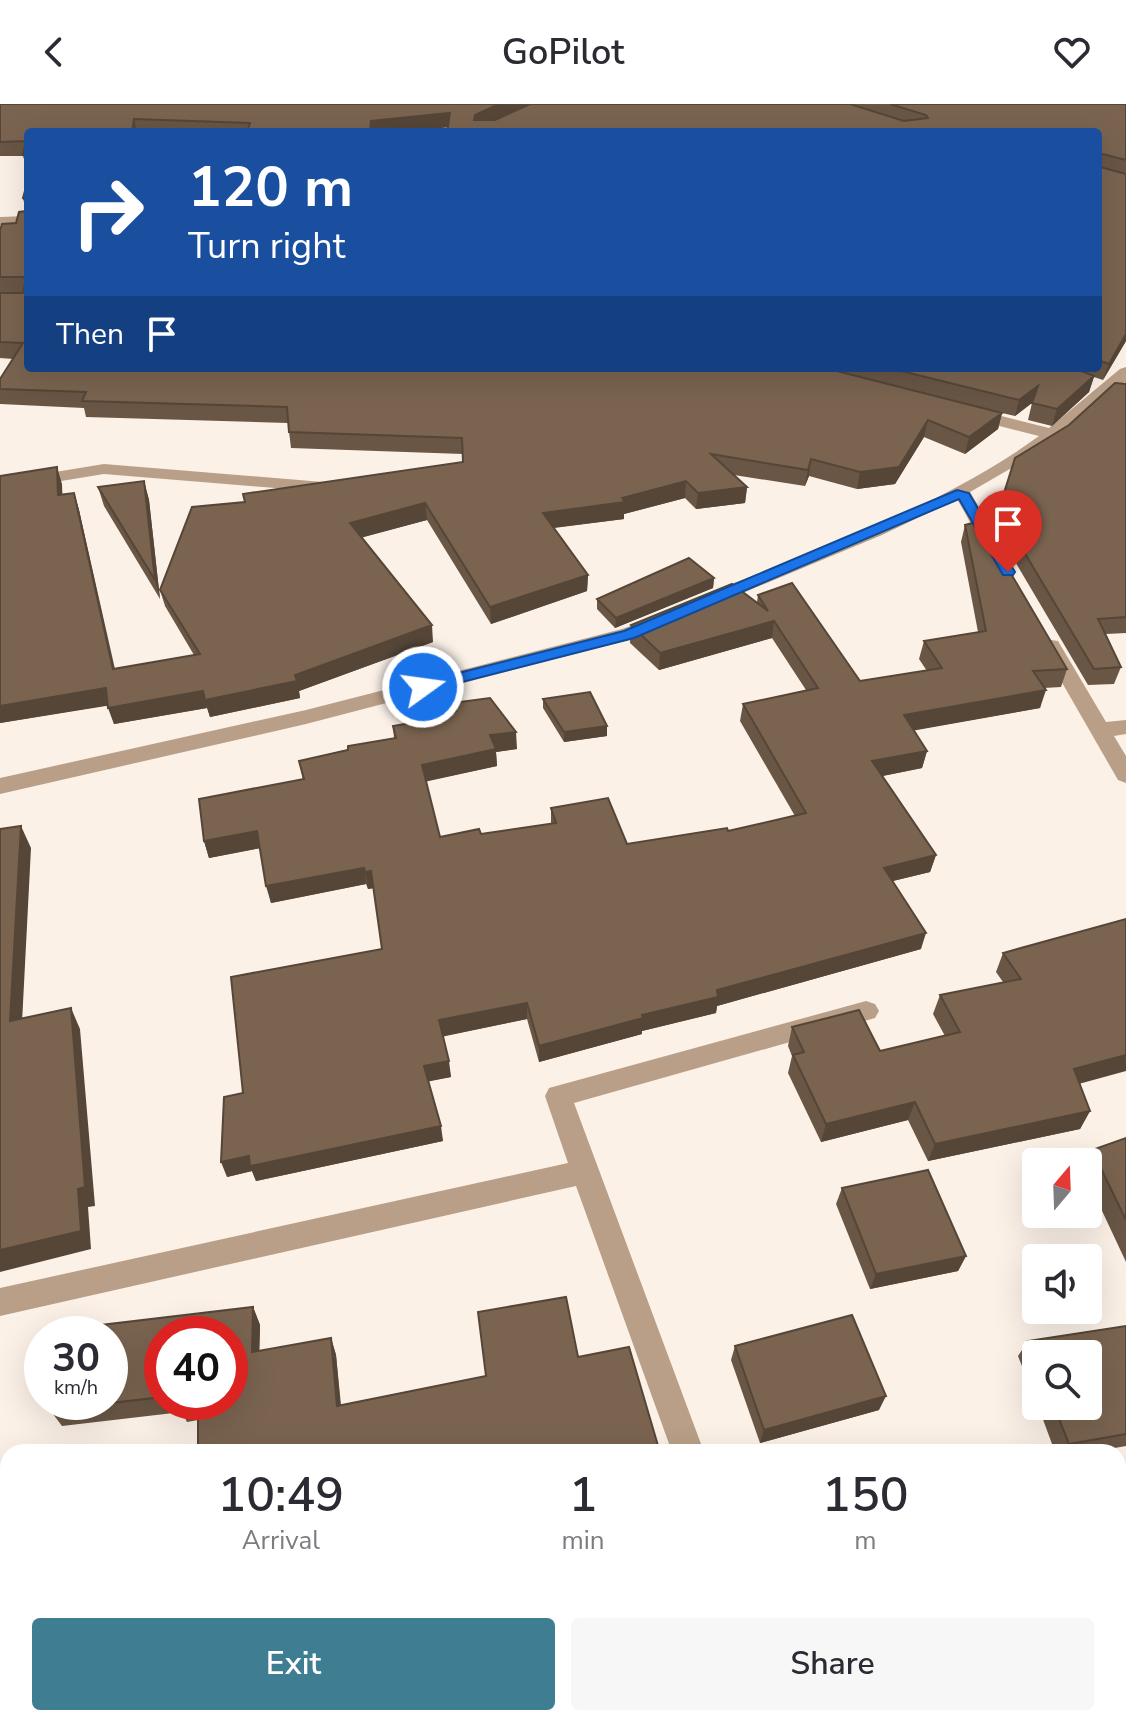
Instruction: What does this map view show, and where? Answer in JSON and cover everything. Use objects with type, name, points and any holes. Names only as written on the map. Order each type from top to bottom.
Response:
[{"type":"street","points":[[0,221],[24,220]]},
{"type":"street","points":[[0,786],[306,717],[629,634],[962,493],[1117,393],[1126,372]]},
{"type":"street","points":[[1083,381],[1117,393]]},
{"type":"street","points":[[953,409],[1056,435]]},
{"type":"street","points":[[0,486],[104,469],[323,487]]},
{"type":"street","points":[[962,493],[1008,572]]},
{"type":"street","points":[[1039,625],[1126,775]]},
{"type":"street","points":[[1100,730],[1126,727]]},
{"type":"street","points":[[685,1444],[558,1096],[866,1011]]},
{"type":"street","points":[[1,1305],[585,1172]]},
{"type":"building","points":[[0,104],[499,104],[475,115],[474,120],[495,120],[530,104],[850,104],[904,121],[928,118],[890,104],[1126,104],[1126,160],[1102,155],[1102,128],[448,128],[450,113],[371,121],[370,128],[248,128],[250,123],[134,119],[133,128],[24,128],[24,141],[0,142]]},
{"type":"building","points":[[1102,168],[1126,174],[1126,334],[1109,364],[1102,361]]},
{"type":"building","points":[[24,211],[24,278],[0,277],[0,230],[2,224],[16,223],[19,212]]},
{"type":"building","points":[[24,289],[24,372],[841,372],[1002,413],[969,437],[928,420],[899,467],[860,472],[811,459],[808,470],[711,454],[747,487],[698,493],[686,481],[622,498],[625,502],[543,513],[588,575],[490,607],[425,503],[350,523],[432,625],[295,675],[297,681],[205,700],[203,691],[108,708],[106,688],[0,706],[0,476],[57,467],[58,495],[74,493],[113,669],[200,654],[160,590],[192,507],[245,502],[243,494],[463,462],[462,438],[289,432],[287,407],[82,401],[86,392],[0,389],[0,379],[23,343],[0,342],[0,293],[23,293]]},
{"type":"building","points":[[905,372],[1084,372],[1094,376],[1057,409],[1032,403],[1038,386],[1019,400]]},
{"type":"building","points":[[1115,383],[1126,384],[1126,617],[1098,619],[1121,667],[1094,669],[1002,515],[1010,512],[999,509],[1015,458],[1069,425]]},
{"type":"building","points":[[144,481],[155,580],[98,487]]},
{"type":"building","points":[[980,521],[1067,669],[1033,671],[1046,690],[904,715],[927,751],[872,761],[936,855],[884,868],[926,933],[717,990],[718,997],[642,1015],[643,1018],[539,1046],[527,1003],[439,1020],[449,1061],[424,1066],[441,1126],[250,1166],[249,1156],[221,1162],[224,1097],[243,1093],[231,977],[382,949],[371,871],[365,872],[364,868],[266,886],[257,831],[204,841],[199,799],[304,779],[299,761],[348,750],[348,746],[396,738],[393,726],[417,722],[416,717],[456,711],[452,703],[490,698],[516,732],[490,735],[496,749],[422,765],[440,837],[479,829],[481,834],[556,823],[551,808],[608,798],[627,844],[727,828],[728,831],[806,813],[743,704],[818,688],[774,621],[660,653],[631,625],[732,584],[768,611],[758,595],[792,583],[860,681],[942,668],[924,641],[986,631],[965,525]]},
{"type":"building","points":[[689,558],[714,578],[616,618],[597,599]]},
{"type":"building","points":[[590,692],[607,726],[564,732],[543,699]]},
{"type":"building","points":[[21,826],[10,1021],[71,1008],[85,1187],[78,1189],[81,1231],[0,1250],[0,829]]},
{"type":"building","points":[[1126,919],[1126,1055],[1074,1069],[1090,1111],[935,1144],[915,1102],[826,1124],[793,1055],[804,1052],[792,1027],[859,1010],[880,1051],[960,1032],[940,995],[1021,979],[1003,953]]},
{"type":"building","points":[[1126,1138],[1126,1220],[1102,1171],[1102,1148],[1098,1148]]},
{"type":"building","points":[[928,1170],[966,1256],[876,1274],[842,1188]]},
{"type":"building","points":[[566,1297],[578,1357],[629,1347],[658,1444],[198,1444],[198,1420],[248,1420],[248,1316],[177,1316],[253,1307],[252,1352],[331,1338],[337,1406],[486,1376],[478,1312]]},
{"type":"building","points":[[852,1315],[886,1396],[764,1430],[735,1346]]},
{"type":"building","points":[[144,1320],[144,1399],[128,1401],[128,1322]]},
{"type":"building","points":[[1126,1326],[1126,1434],[1069,1444],[1060,1420],[1102,1420],[1102,1340],[1035,1340]]},
{"type":"route","points":[[423,687],[629,634],[962,493],[1008,572]]}]
